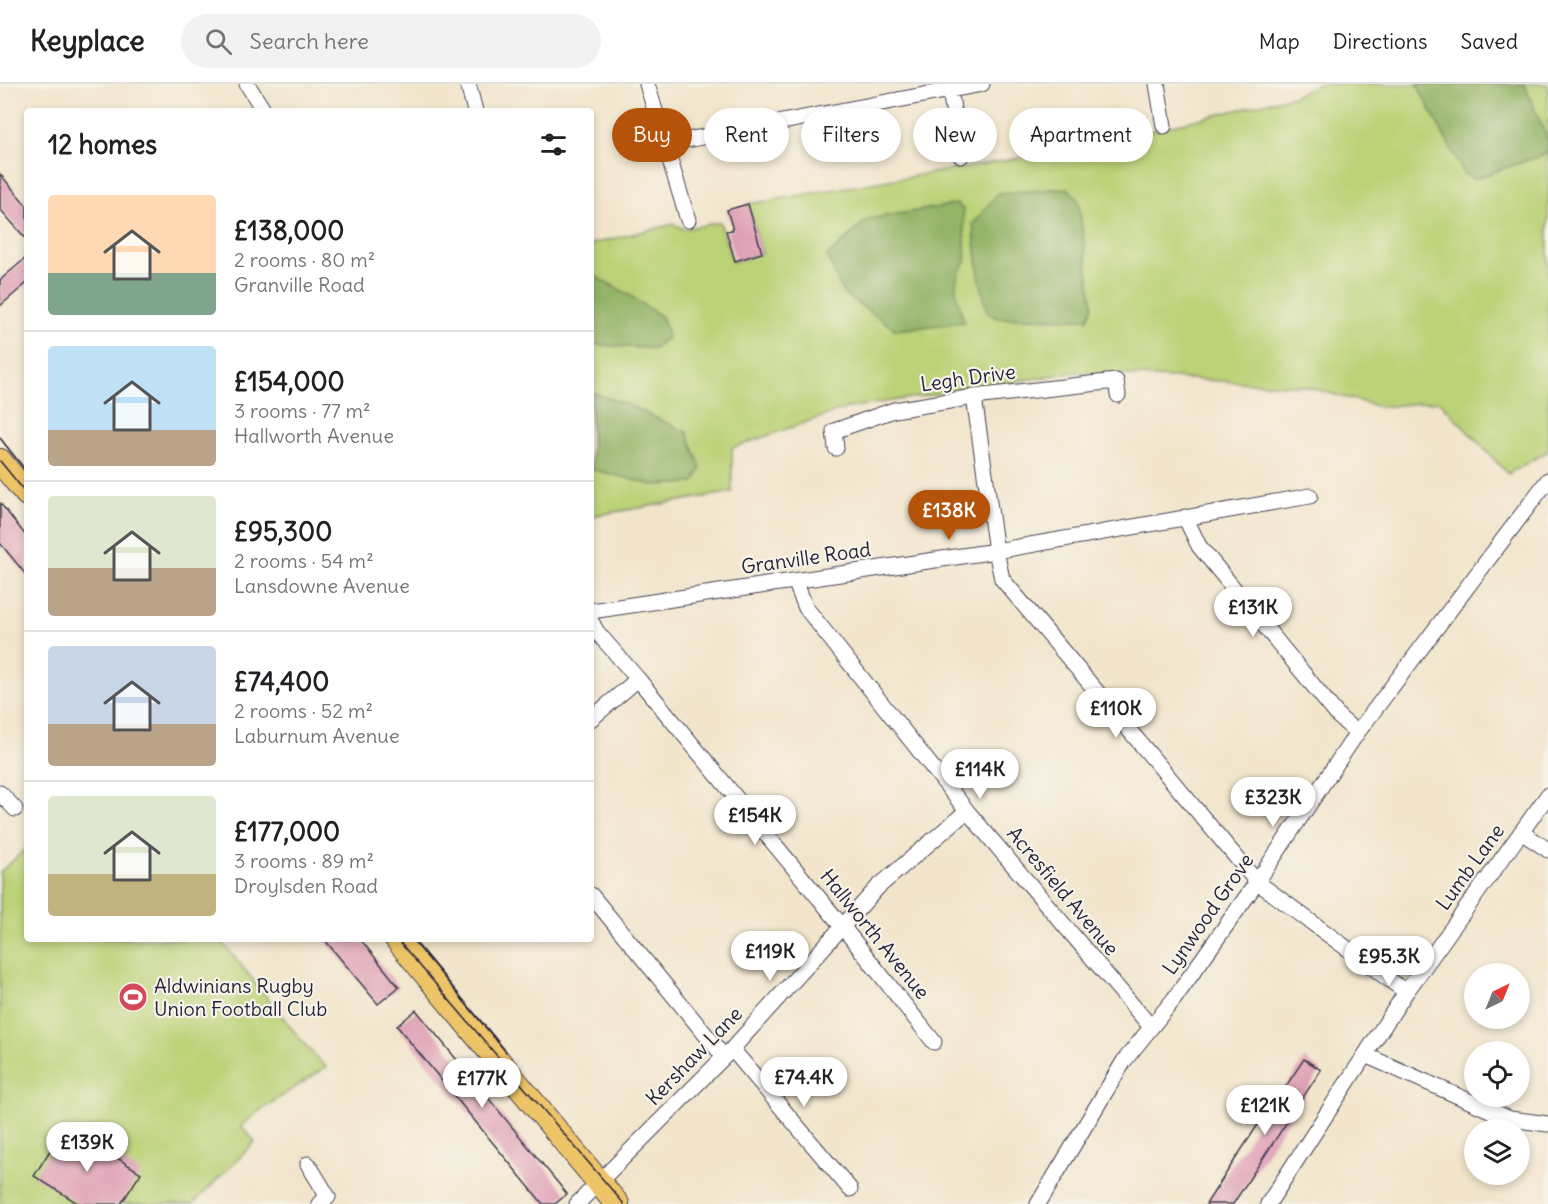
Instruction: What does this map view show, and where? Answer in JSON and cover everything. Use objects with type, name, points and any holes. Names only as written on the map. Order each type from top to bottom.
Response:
[{"type":"main road","points":[[0,461],[24,490]]},
{"type":"main road","points":[[399,942],[617,1204]]},
{"type":"street","points":[[247,84],[262,108]]},
{"type":"street","points":[[468,84],[474,108]]},
{"type":"street","points":[[647,84],[655,108]]},
{"type":"street","points":[[692,139],[982,84]]},
{"type":"street","points":[[1157,84],[1164,126]]},
{"type":"street","points":[[950,91],[953,108]]},
{"type":"street","points":[[671,162],[688,220]]},
{"type":"street","name":"Legh Drive","points":[[836,448],[834,430],[894,410],[974,397],[1116,381],[1118,395]]},
{"type":"street","points":[[974,397],[1002,579],[1257,882],[1406,992]]},
{"type":"street","name":"Lynwood Grove","points":[[1038,1204],[1124,1061],[1174,999],[1257,882],[1357,733],[1548,480]]},
{"type":"street","name":"Granville Road","points":[[594,611],[996,551],[1310,496]]},
{"type":"street","points":[[1185,517],[1199,546],[1340,717],[1357,733]]},
{"type":"street","name":"Acresfield Avenue","points":[[795,581],[806,608],[967,811],[1151,1027]]},
{"type":"street","name":"Hallworth Avenue","points":[[594,627],[842,926],[934,1042]]},
{"type":"street","points":[[594,716],[638,679]]},
{"type":"street","points":[[0,793],[15,809]]},
{"type":"street","name":"Lumb Lane","points":[[1268,1204],[1406,992],[1548,795]]},
{"type":"street","name":"Kershaw Lane","points":[[578,1204],[728,1053],[878,887],[967,811]]},
{"type":"street","points":[[1521,832],[1548,850]]},
{"type":"street","points":[[594,898],[850,1189]]},
{"type":"street","points":[[1365,1055],[1510,1119],[1548,1124]]},
{"type":"street","points":[[308,1164],[327,1202]]},
{"type":"green space","points":[[1318,84],[1548,84],[1548,451],[1508,474],[1439,401],[1381,407],[1303,386],[1076,372],[847,408],[732,448],[732,492],[594,515],[594,243],[674,224],[684,229],[720,222],[732,262],[762,253],[748,204],[1009,160],[1009,162],[1153,162],[1153,130],[1294,96]]},
{"type":"green space","points":[[1417,84],[1524,84],[1548,140],[1546,154],[1474,179],[1464,174]]},
{"type":"green space","points":[[1068,188],[1078,199],[1093,306],[1088,319],[997,318],[987,312],[979,276],[973,224],[998,193]]},
{"type":"green space","points":[[957,204],[963,209],[966,262],[957,277],[956,291],[964,322],[896,330],[843,293],[827,256],[868,219]]},
{"type":"green space","points":[[594,276],[626,293],[663,318],[668,337],[654,349],[594,344]]},
{"type":"green space","points":[[594,393],[628,405],[687,432],[701,468],[694,483],[653,485],[594,470]]},
{"type":"green space","name":"Aldwinians Rugby Union Football Club","points":[[24,851],[24,942],[222,942],[305,1045],[326,1067],[259,1111],[241,1126],[255,1142],[193,1204],[0,1204],[0,872]]},
{"type":"building","points":[[0,174],[24,202],[24,237],[0,209]]},
{"type":"building","points":[[748,204],[762,253],[735,261],[726,231],[733,230],[727,210]]},
{"type":"building","points":[[24,260],[24,286],[0,306],[0,280]]},
{"type":"building","points":[[0,503],[24,533],[24,572],[0,543]]},
{"type":"building","points":[[326,942],[362,942],[399,987],[378,1004]]},
{"type":"building","points":[[416,1010],[567,1194],[555,1204],[543,1204],[397,1026]]},
{"type":"building","points":[[1304,1059],[1321,1070],[1233,1204],[1206,1204],[1272,1103],[1274,1104]]},
{"type":"building","points":[[84,1137],[141,1173],[121,1204],[79,1204],[34,1176],[54,1144]]},
{"type":"tram line","points":[[0,438],[24,468]]},
{"type":"tram line","points":[[0,461],[24,490]]},
{"type":"tram line","points":[[400,942],[624,1204]]},
{"type":"tram line","points":[[414,942],[506,1052]]},
{"type":"place","name":"Aldwinians Rugby Union Football Club","points":[[133,997]]}]
